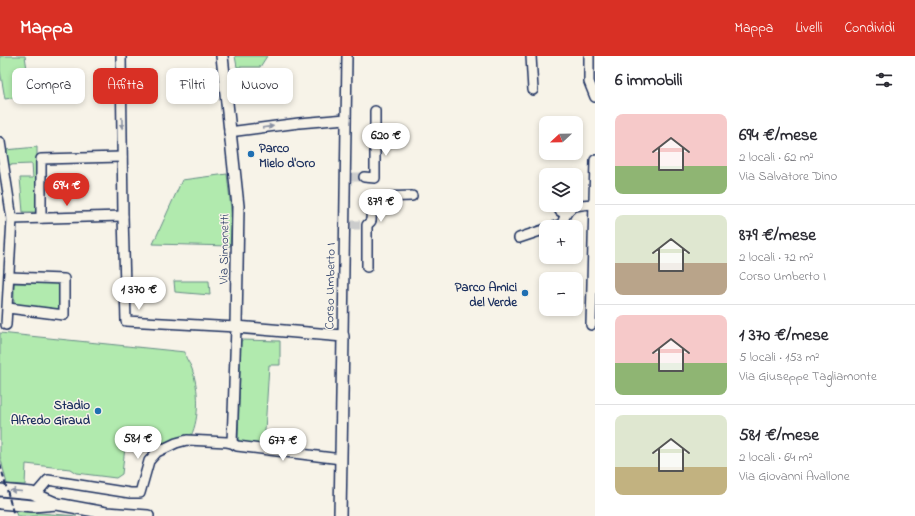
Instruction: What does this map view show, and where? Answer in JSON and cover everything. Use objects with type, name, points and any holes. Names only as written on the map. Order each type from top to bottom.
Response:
[{"type":"main road","name":"Via Simonetti","points":[[222,56],[238,206],[236,328]]},
{"type":"main road","points":[[236,328],[343,336]]},
{"type":"main road","name":"Corso Umberto I","points":[[340,516],[343,336]]},
{"type":"main road","points":[[0,490],[36,494],[57,504],[106,513],[148,516]]},
{"type":"main road","points":[[0,503],[33,506],[57,504]]},
{"type":"street","points":[[121,56],[126,321],[236,328]]},
{"type":"street","name":"Corso Umberto I","points":[[343,336],[348,177],[346,119],[347,56]]},
{"type":"street","points":[[531,56],[533,90]]},
{"type":"street","points":[[589,56],[589,82],[595,97]]},
{"type":"street","points":[[364,177],[375,178],[375,111]]},
{"type":"street","points":[[229,132],[299,123],[346,119]]},
{"type":"street","points":[[0,142],[12,219],[6,325]]},
{"type":"street","points":[[41,218],[41,159],[122,158]]},
{"type":"street","points":[[591,325],[595,160]]},
{"type":"street","points":[[367,267],[365,225],[371,221],[372,202],[381,197],[412,196]]},
{"type":"street","points":[[583,205],[594,204]]},
{"type":"street","points":[[560,212],[565,214],[563,220]]},
{"type":"street","points":[[12,219],[123,216]]},
{"type":"street","points":[[519,238],[539,231]]},
{"type":"street","points":[[8,308],[64,315],[64,278],[9,277]]},
{"type":"street","name":"Via Simonetti","points":[[232,443],[236,328]]},
{"type":"street","points":[[36,494],[48,480],[130,493],[140,493],[149,461],[157,452],[176,443],[187,440],[232,443],[237,446],[341,459]]},
{"type":"green space","points":[[0,56],[25,56],[27,68],[12,68],[12,98],[5,99],[0,70]]},
{"type":"green space","points":[[235,56],[267,56],[260,67],[237,67]]},
{"type":"green space","points":[[37,147],[37,212],[23,212],[20,178],[33,178],[32,164],[7,165],[5,150]]},
{"type":"green space","points":[[227,174],[232,218],[230,246],[153,244],[182,180]]},
{"type":"green space","points":[[174,281],[209,281],[210,295],[175,292]]},
{"type":"green space","points":[[14,283],[60,283],[60,310],[14,304]]},
{"type":"green space","name":"Stadio Alfredo Giraud","points":[[0,333],[185,352],[194,377],[198,403],[196,420],[191,436],[168,443],[126,438],[122,474],[116,478],[76,473],[70,469],[26,464],[25,485],[7,484],[0,456]]},
{"type":"green space","points":[[241,340],[280,341],[280,365],[269,365],[264,447],[240,443],[238,440]]},
{"type":"green space","points":[[15,511],[77,516],[17,516]]},
{"type":"tunnel","points":[[351,177],[364,177]]},
{"type":"tunnel","points":[[351,225],[363,225]]},
{"type":"railway","points":[[0,464],[14,516]]},
{"type":"place","name":"Parco Mielo d'Oro","points":[[251,154]]},
{"type":"place","name":"Parco Amici del Verde","points":[[525,293]]},
{"type":"place","name":"Stadio Alfredo Giraud","points":[[98,411]]}]
